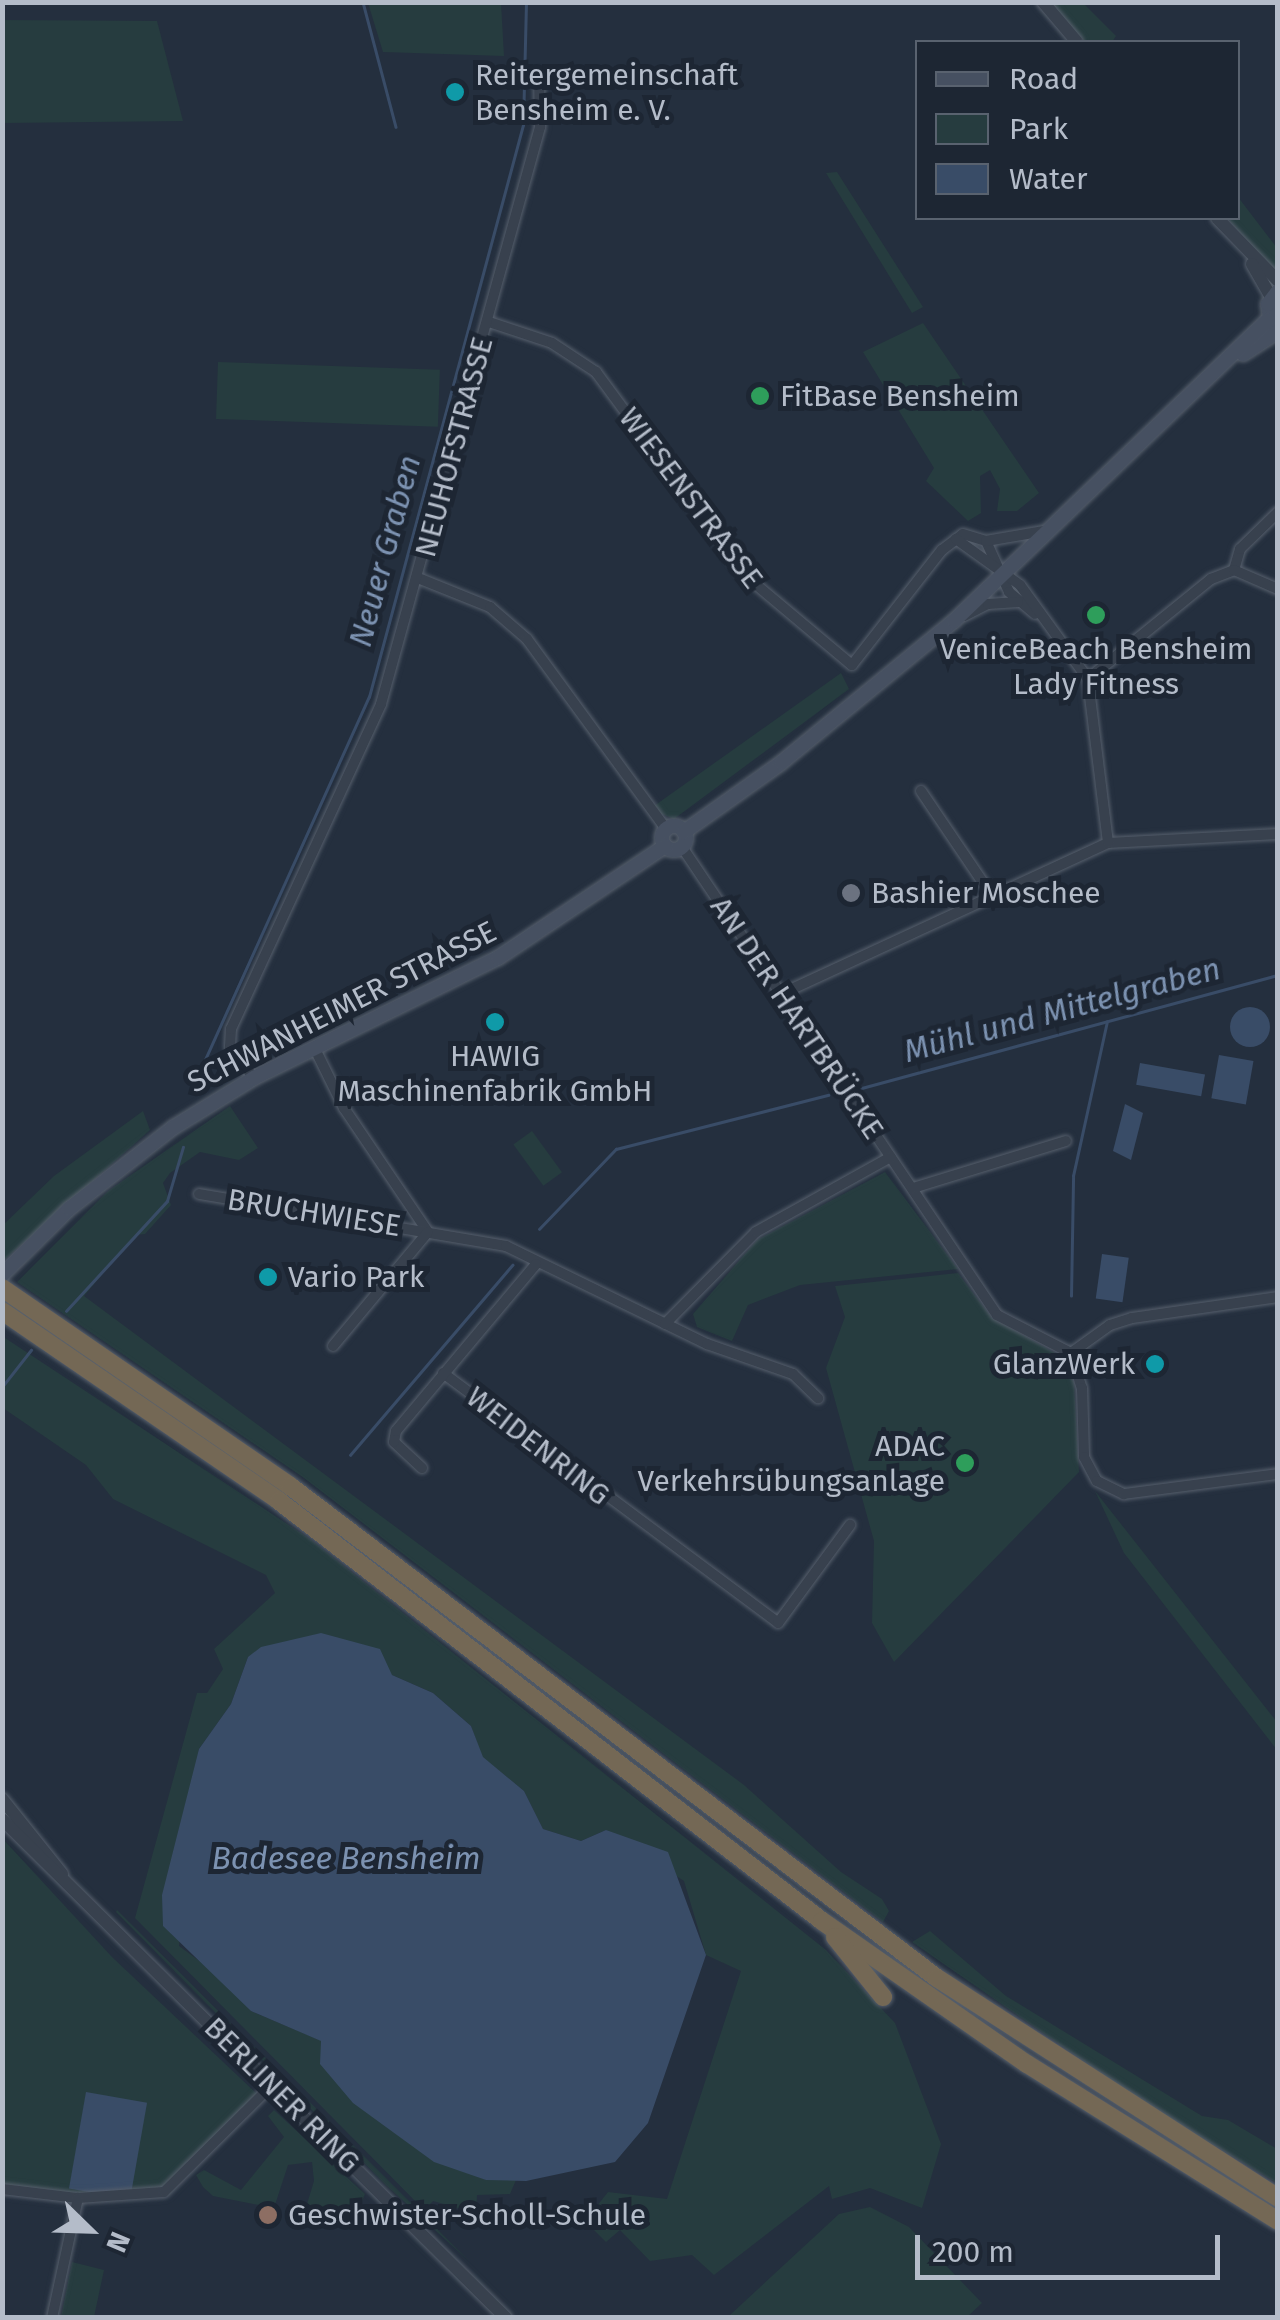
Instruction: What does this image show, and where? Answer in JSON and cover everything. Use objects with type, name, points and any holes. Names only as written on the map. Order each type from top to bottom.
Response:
[{"type":"highway","points":[[2,1288],[290,1486],[937,1978],[1278,2198]]},
{"type":"highway","points":[[2,1311],[280,1501],[822,1921],[1042,2074],[1278,2221]]},
{"type":"highway","points":[[822,1921],[884,1996]]},
{"type":"main road","points":[[666,838],[683,839],[954,621],[1045,531],[1273,326],[1274,294]]},
{"type":"main road","name":"SCHWANHEIMER STRASSE","points":[[6,1271],[124,1163],[254,1078],[498,958],[666,838]]},
{"type":"street","points":[[1043,2],[1075,40]]},
{"type":"street","name":"NEUHOFSTRASSE","points":[[254,1078],[230,1047],[231,1029],[381,704],[540,126],[539,76]]},
{"type":"street","points":[[1220,220],[1274,294]]},
{"type":"street","points":[[1246,253],[1278,282]]},
{"type":"street","name":"WIESENSTRASSE","points":[[489,322],[552,343],[596,372],[747,577],[852,664],[954,539]]},
{"type":"street","points":[[1234,570],[1240,548],[1278,512]]},
{"type":"street","points":[[954,539],[970,533],[986,541],[1045,531]]},
{"type":"street","points":[[954,539],[965,540],[982,564],[1020,585],[1035,614],[1088,679],[1108,842]]},
{"type":"street","points":[[986,541],[1018,602],[1035,614]]},
{"type":"street","points":[[1088,679],[1211,580],[1234,570],[1278,589]]},
{"type":"street","points":[[418,578],[490,607],[527,639],[666,838]]},
{"type":"street","points":[[954,621],[988,604],[1018,602]]},
{"type":"street","points":[[920,790],[994,899]]},
{"type":"street","points":[[781,994],[994,899],[1108,842],[1278,834]]},
{"type":"street","name":"AN DER HARTBRÜCKE","points":[[683,839],[781,994],[997,1315],[1071,1353]]},
{"type":"street","points":[[315,1048],[344,1108],[428,1232],[333,1346]]},
{"type":"street","points":[[913,1188],[1066,1142]]},
{"type":"street","points":[[665,1324],[756,1232],[891,1157]]},
{"type":"street","name":"BRUCHWIESE","points":[[199,1194],[506,1246],[536,1264]]},
{"type":"street","points":[[536,1264],[665,1324],[793,1374],[818,1398]]},
{"type":"street","name":"WEIDENRING","points":[[422,1468],[393,1437],[536,1264]]},
{"type":"street","points":[[1278,1297],[1132,1318],[1110,1325],[1071,1353],[1082,1388],[1084,1456],[1108,1490],[1135,1493],[1278,1474]]},
{"type":"street","name":"WEIDENRING","points":[[443,1372],[778,1623],[850,1525]]},
{"type":"street","name":"BERLINER RING","points":[[2,1798],[62,1874]]},
{"type":"street","name":"BERLINER RING","points":[[2,1819],[507,2316]]},
{"type":"street","points":[[2,2189],[78,2198],[164,2192],[272,2085]]},
{"type":"street","points":[[52,2318],[78,2198]]},
{"type":"green space","points":[[368,3],[501,3],[504,56],[383,52]]},
{"type":"green space","points":[[1051,3],[1083,3],[1116,36],[1113,40],[1082,40]]},
{"type":"green space","points":[[3,20],[157,21],[183,121],[3,123]]},
{"type":"green space","points":[[837,172],[923,307],[912,313],[826,173]]},
{"type":"green space","points":[[1240,200],[1277,248],[1277,276],[1229,220],[1240,220]]},
{"type":"green space","points":[[923,323],[1039,493],[1017,511],[997,511],[1000,489],[990,470],[980,476],[981,513],[968,521],[926,481],[934,468],[863,352]]},
{"type":"green space","points":[[218,362],[440,370],[438,427],[216,419]]},
{"type":"green space","points":[[841,673],[849,689],[674,819],[659,813],[654,806]]},
{"type":"green space","points":[[230,1106],[258,1148],[239,1160],[200,1152],[170,1173],[163,1183],[171,1205],[145,1234],[135,1235],[84,1296],[744,1785],[841,1872],[882,1899],[889,1911],[883,1922],[304,1478],[17,1282],[108,1191]]},
{"type":"green space","points":[[143,1111],[150,1130],[3,1261],[3,1225],[54,1176]]},
{"type":"green space","points":[[532,1131],[562,1172],[543,1186],[513,1145]]},
{"type":"green space","points":[[885,1172],[958,1269],[800,1285],[748,1305],[732,1341],[697,1327],[693,1314],[757,1240]]},
{"type":"green space","name":"ADAC Verkehrsübungsanlage","points":[[958,1273],[992,1318],[1055,1353],[1074,1382],[1079,1472],[894,1662],[872,1623],[874,1541],[826,1368],[845,1317],[835,1286]]},
{"type":"green space","points":[[2,1336],[310,1539],[826,1950],[895,2023],[941,2144],[922,2208],[870,2188],[832,2199],[829,2186],[714,2275],[692,2255],[650,2261],[620,2230],[606,2242],[585,2221],[608,2192],[667,2199],[741,1971],[706,1955],[684,1881],[606,1830],[581,1841],[543,1829],[524,1791],[482,1757],[471,1726],[433,1693],[392,1675],[248,1657],[231,1704],[199,1749],[179,1946],[224,1979],[251,2011],[322,2041],[486,2180],[516,2180],[510,2194],[477,2195],[476,2213],[433,2201],[424,2210],[135,1918],[197,1693],[207,1693],[223,1669],[214,1649],[275,1593],[266,1575],[113,1499],[86,1465],[3,1408]]},
{"type":"green space","points":[[1095,1491],[1277,1722],[1277,1750],[1124,1553]]},
{"type":"green space","points":[[3,1839],[112,1957],[257,2094],[164,2192],[97,2197],[3,2184]]},
{"type":"green space","points":[[117,1910],[471,2263],[387,2186]]},
{"type":"green space","points":[[930,1931],[1006,1996],[1202,2116],[1228,2120],[1277,2149],[1277,2183],[1147,2105],[912,1942]]},
{"type":"green space","points":[[274,2110],[365,2194],[352,2225],[304,2214],[314,2181],[312,2162],[288,2165],[274,2208],[213,2196],[203,2187],[196,2175],[204,2170],[241,2190],[284,2137],[268,2116]]},
{"type":"green space","points":[[870,2207],[909,2227],[982,2303],[967,2317],[730,2315],[839,2214]]},
{"type":"green space","points":[[72,2262],[104,2270],[94,2317],[61,2317]]},
{"type":"water","points":[[1250,1007],[1264,1013],[1270,1027],[1264,1041],[1250,1047],[1236,1041],[1230,1027],[1236,1013]]},
{"type":"water","points":[[1219,1055],[1253,1061],[1246,1104],[1211,1098]]},
{"type":"water","points":[[1140,1063],[1205,1074],[1201,1096],[1136,1085]]},
{"type":"water","points":[[1125,1104],[1143,1113],[1131,1160],[1113,1151]]},
{"type":"water","points":[[1102,1254],[1129,1258],[1122,1302],[1096,1299]]},
{"type":"water","name":"Badesee Bensheim","points":[[321,1633],[380,1649],[392,1675],[433,1693],[471,1726],[483,1757],[524,1791],[543,1829],[581,1841],[606,1830],[668,1852],[706,1955],[648,2123],[615,2162],[526,2181],[486,2180],[434,2162],[353,2103],[320,2064],[321,2041],[251,2011],[163,1926],[162,1895],[199,1749],[231,1704],[248,1657],[261,1647]]},
{"type":"water","points":[[86,2092],[147,2103],[130,2199],[69,2189]]},
{"type":"waterway","points":[[363,2],[396,127]]},
{"type":"waterway","name":"Neuer Graben","points":[[194,1084],[369,697],[523,125],[526,2]]},
{"type":"waterway","name":"Mühl und Mittelgraben","points":[[858,1089],[1278,975]]},
{"type":"waterway","points":[[1071,1296],[1073,1176],[1107,1022]]},
{"type":"waterway","name":"Mühl und Mittelgraben","points":[[539,1229],[616,1149],[828,1095]]},
{"type":"waterway","name":"Neuer Graben","points":[[66,1311],[167,1201],[183,1147]]},
{"type":"waterway","name":"Mühl und Mittelgraben","points":[[350,1455],[512,1265]]},
{"type":"waterway","name":"Neuer Graben","points":[[2,1387],[31,1350]]},
{"type":"place","name":"Reitergemeinschaft Bensheim e. V.","points":[[455,92]]},
{"type":"place","name":"FitBase Bensheim","points":[[760,396]]},
{"type":"place","name":"VeniceBeach Bensheim Lady Fitness","points":[[1096,615]]},
{"type":"place","name":"Bashier Moschee","points":[[851,893]]},
{"type":"place","name":"HAWIG Maschinenfabrik GmbH","points":[[495,1022]]},
{"type":"place","name":"Vario Park","points":[[268,1277]]},
{"type":"place","name":"GlanzWerk","points":[[1155,1364]]},
{"type":"place","name":"ADAC Verkehrsübungsanlage","points":[[965,1463]]},
{"type":"place","name":"Geschwister-Scholl-Schule","points":[[268,2215]]}]
